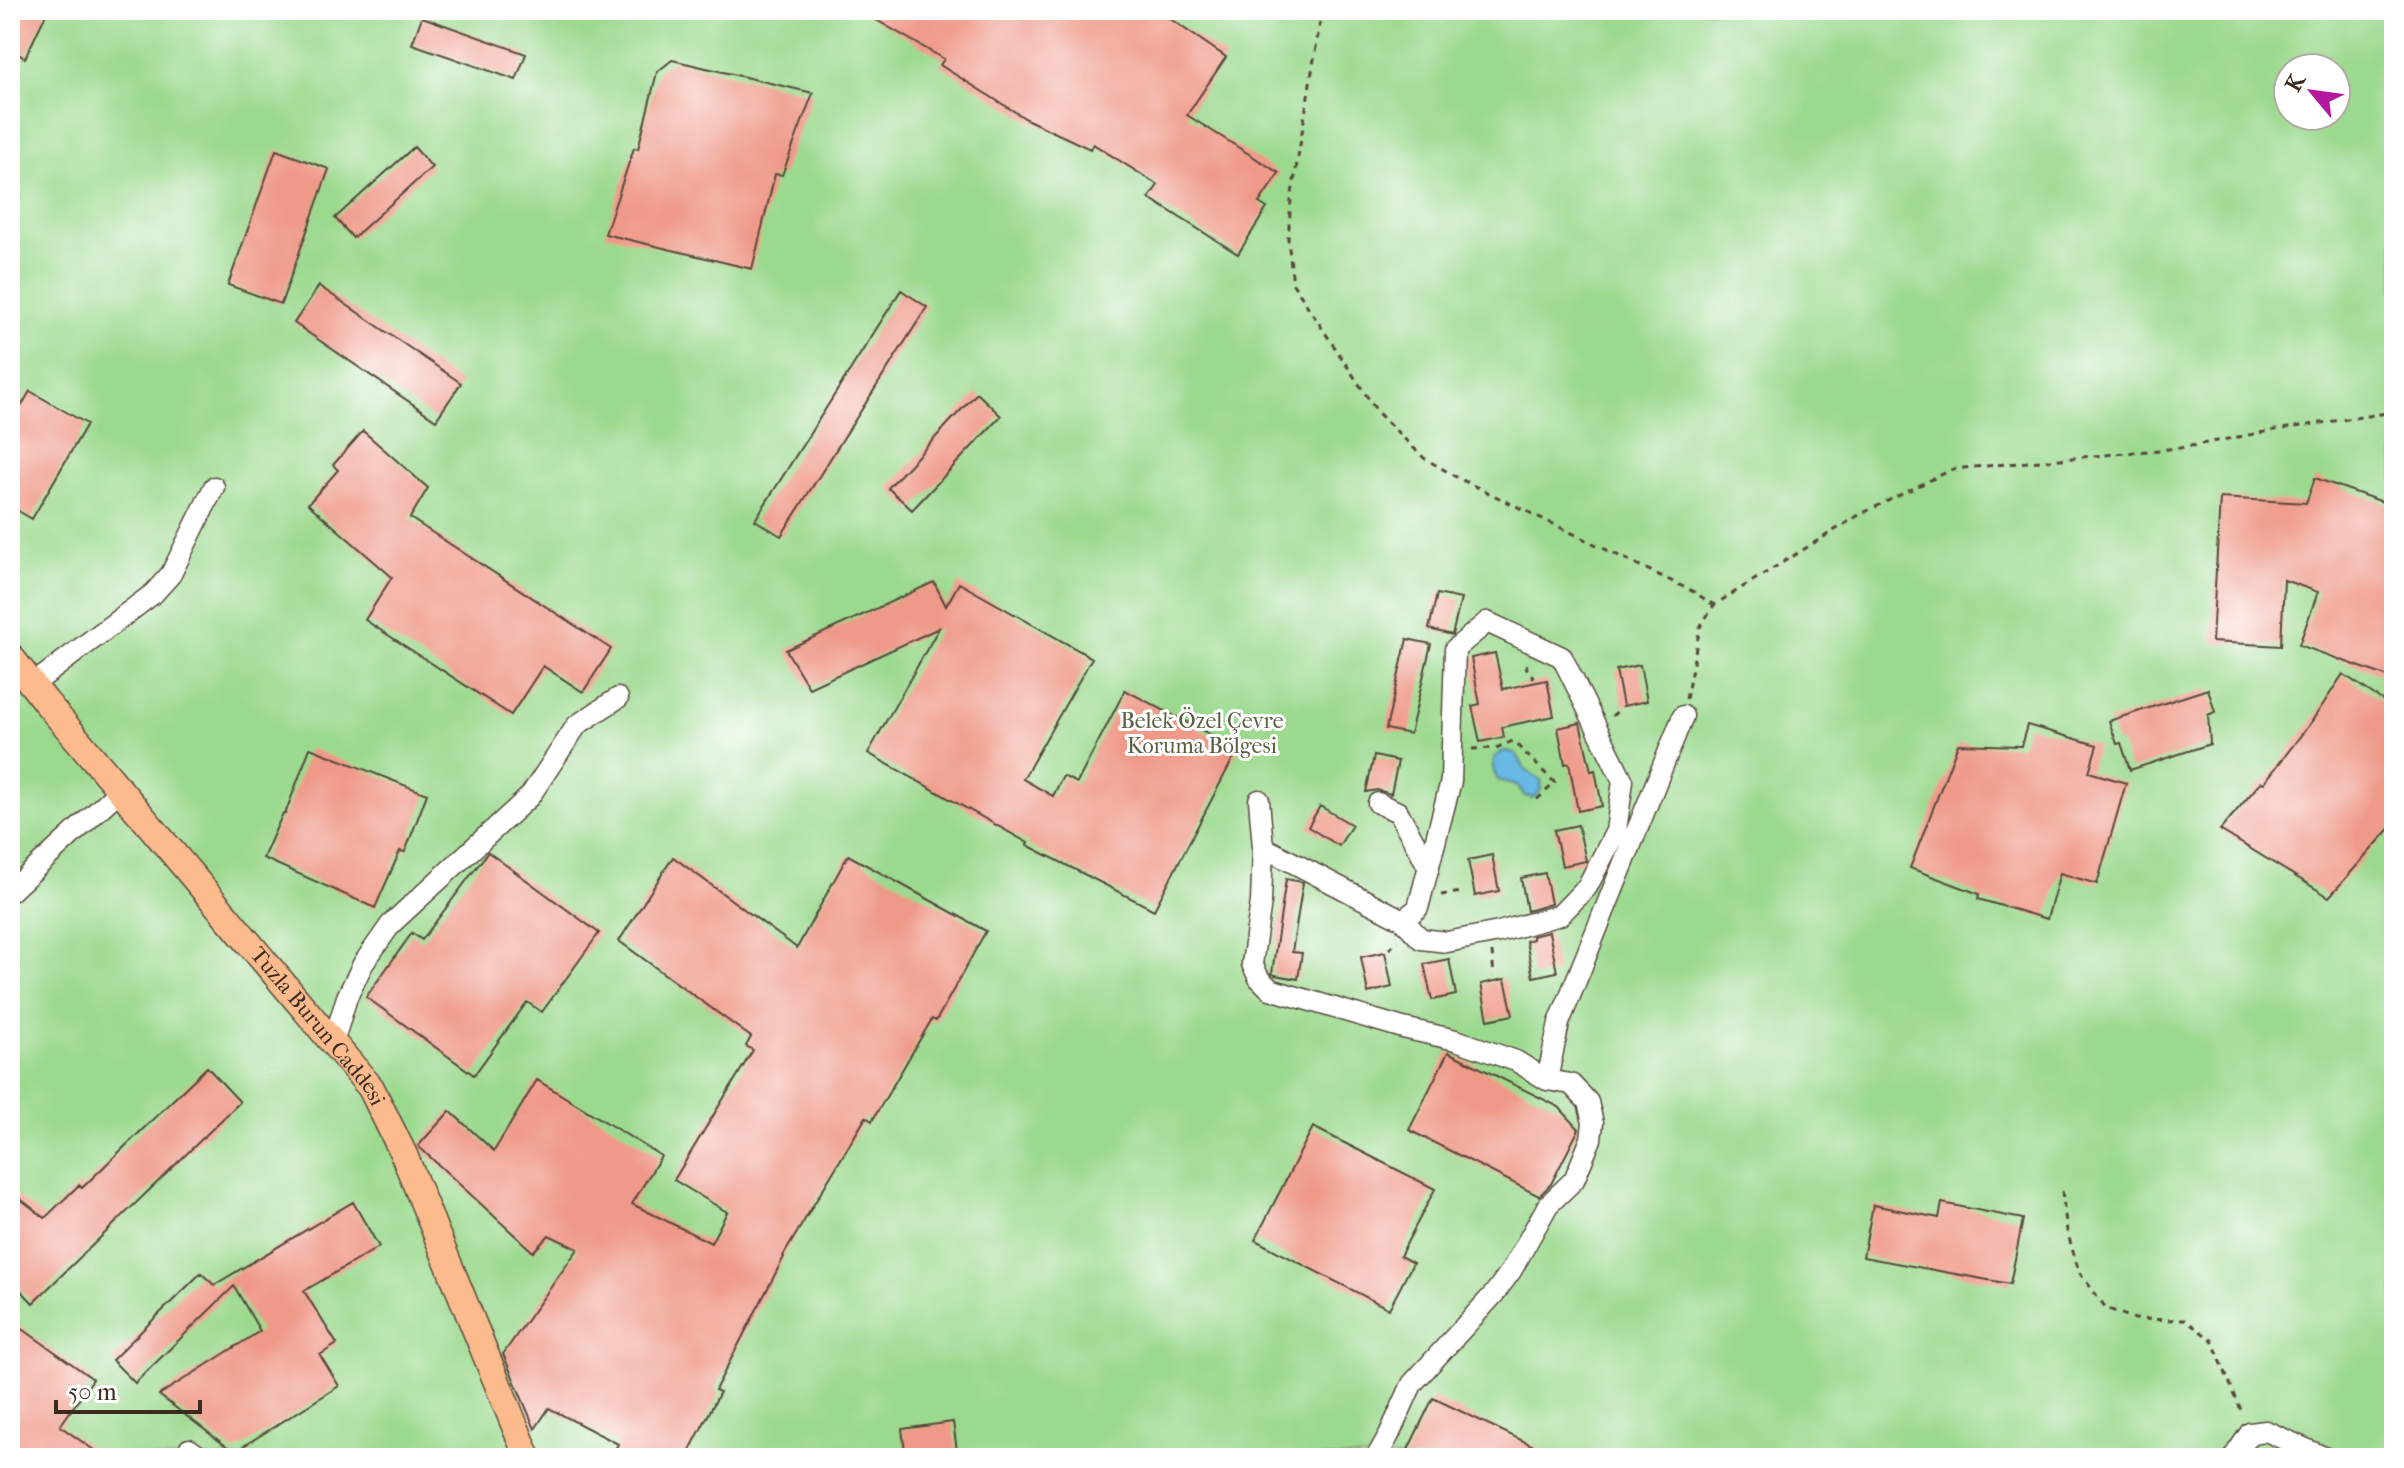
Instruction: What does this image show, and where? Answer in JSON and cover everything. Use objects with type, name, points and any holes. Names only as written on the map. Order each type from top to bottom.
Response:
[{"type":"main road","name":"Tuzla Burun Caddesi","points":[[10,656],[371,1088],[404,1155],[522,1455]]},
{"type":"street","points":[[32,685],[154,593],[171,574],[214,487]]},
{"type":"street","points":[[1263,847],[1403,920],[1421,939],[1447,942],[1560,915],[1587,887],[1616,831],[1623,781],[1562,657],[1487,622],[1455,649],[1451,781],[1418,908],[1403,920]]},
{"type":"street","points":[[333,1043],[347,997],[363,964],[391,924],[530,796],[577,725],[618,698]]},
{"type":"street","points":[[1547,1080],[1559,1023],[1683,716]]},
{"type":"street","points":[[10,892],[120,790]]},
{"type":"street","points":[[1259,800],[1263,847],[1261,902],[1252,964],[1259,978],[1270,989],[1403,1028],[1456,1040],[1516,1061],[1547,1080],[1571,1084],[1588,1102],[1593,1123],[1591,1139],[1574,1180],[1548,1205],[1511,1271],[1494,1294],[1412,1384],[1376,1458]]},
{"type":"street","points":[[1378,803],[1398,812],[1429,868]]},
{"type":"street","points":[[2233,1458],[2250,1433],[2266,1431],[2326,1458]]},
{"type":"path","points":[[1322,10],[1291,200],[1288,239],[1293,284],[1378,413],[1424,458],[1458,478],[1694,592],[1714,605]]},
{"type":"path","points":[[1683,716],[1700,627],[1714,605],[1859,515],[1953,469],[2180,448],[2394,412]]},
{"type":"path","points":[[1452,750],[1496,748],[1513,741],[1555,783],[1533,803]]},
{"type":"path","points":[[2062,1191],[2067,1231],[2079,1272],[2106,1308],[2135,1319],[2185,1320],[2212,1340],[2250,1433]]},
{"type":"green space","name":"Belek Özel Çevre Koruma Bölgesi","points":[[10,10],[2394,10],[2394,1458],[10,1458]]},
{"type":"water","points":[[1504,751],[1516,754],[1525,769],[1541,780],[1542,786],[1533,798],[1525,796],[1517,785],[1498,780],[1493,763],[1496,756]]},
{"type":"building","points":[[10,10],[48,10],[25,58],[10,49]]},
{"type":"building","points":[[859,10],[1157,10],[1226,57],[1187,115],[1279,173],[1259,203],[1267,208],[1238,254],[1149,198],[1158,185],[1093,144],[1090,149],[1028,120],[940,65],[944,59]]},
{"type":"building","points":[[422,17],[526,54],[516,80],[412,44]]},
{"type":"building","points":[[672,60],[813,93],[782,175],[775,174],[752,269],[605,234],[634,148],[638,149],[657,72]]},
{"type":"building","points":[[414,147],[432,167],[353,238],[335,218]]},
{"type":"building","points":[[276,150],[329,169],[281,304],[228,285]]},
{"type":"building","points":[[319,286],[461,383],[436,420],[294,323]]},
{"type":"building","points":[[901,290],[927,307],[781,536],[755,520]]},
{"type":"building","points":[[30,391],[87,424],[32,519],[10,506],[10,426]]},
{"type":"building","points":[[977,393],[1001,416],[912,510],[888,488]]},
{"type":"building","points":[[363,431],[428,488],[410,518],[611,649],[583,692],[543,666],[511,715],[365,620],[392,577],[308,504],[338,470],[333,465]]},
{"type":"building","points":[[2315,478],[2394,506],[2394,679],[2299,645],[2318,592],[2284,580],[2281,646],[2212,642],[2220,498],[2306,503]]},
{"type":"building","points":[[934,582],[946,606],[959,583],[1092,658],[1023,779],[1053,796],[1063,776],[1077,783],[1125,690],[1238,749],[1154,910],[1027,845],[868,753],[939,628],[809,688],[786,650]]},
{"type":"building","points":[[1437,594],[1461,599],[1452,635],[1429,629]]},
{"type":"building","points":[[1407,639],[1431,644],[1410,734],[1386,729]]},
{"type":"building","points":[[1495,653],[1503,689],[1547,680],[1554,716],[1502,727],[1504,737],[1480,742],[1472,706],[1480,704],[1471,658]]},
{"type":"building","points":[[1640,665],[1647,701],[1623,706],[1616,670]]},
{"type":"building","points":[[2343,674],[2394,708],[2394,824],[2329,897],[2220,830],[2261,782],[2264,783],[2312,721]]},
{"type":"building","points":[[2208,689],[2215,712],[2208,715],[2210,744],[2130,770],[2109,721]]},
{"type":"building","points":[[1580,723],[1591,771],[1595,770],[1602,806],[1578,811],[1569,763],[1565,764],[1558,728]]},
{"type":"building","points":[[2027,725],[2097,745],[2089,772],[2126,783],[2097,884],[2060,873],[2047,919],[1978,899],[1979,894],[1910,868],[1958,744],[2021,746]]},
{"type":"building","points":[[310,748],[427,794],[405,852],[400,851],[375,908],[263,858],[285,814]]},
{"type":"building","points":[[1374,756],[1398,761],[1391,794],[1377,790],[1366,792]]},
{"type":"building","points":[[1320,806],[1352,825],[1339,846],[1308,827]]},
{"type":"building","points":[[1578,825],[1586,861],[1562,866],[1554,830]]},
{"type":"building","points":[[488,852],[599,933],[542,1012],[527,1002],[474,1075],[366,997],[412,933],[422,940]]},
{"type":"building","points":[[848,855],[986,931],[936,1021],[932,1019],[872,1121],[866,1117],[783,1256],[715,1390],[720,1392],[686,1458],[611,1458],[618,1444],[549,1408],[535,1429],[503,1354],[578,1249],[549,1235],[533,1252],[418,1146],[450,1111],[494,1151],[537,1080],[661,1156],[632,1204],[711,1243],[727,1212],[674,1180],[753,1050],[746,1046],[751,1037],[619,941],[673,857],[797,948]]},
{"type":"building","points":[[1492,855],[1499,891],[1475,896],[1468,860]]},
{"type":"building","points":[[1545,873],[1551,904],[1527,911],[1521,878]]},
{"type":"building","points":[[1286,879],[1303,882],[1292,952],[1302,953],[1298,979],[1272,973]]},
{"type":"building","points":[[1549,932],[1557,972],[1533,977],[1526,941],[1533,939],[1532,936]]},
{"type":"building","points":[[1385,952],[1392,987],[1368,993],[1361,957]]},
{"type":"building","points":[[1449,959],[1456,995],[1432,1000],[1424,964]]},
{"type":"building","points":[[1505,979],[1513,1015],[1488,1020],[1481,984]]},
{"type":"building","points":[[1448,1052],[1559,1107],[1579,1129],[1551,1184],[1539,1196],[1409,1130]]},
{"type":"building","points":[[207,1067],[240,1102],[33,1303],[10,1279],[10,1191],[45,1218],[79,1185],[82,1188]]},
{"type":"building","points":[[1313,1127],[1435,1189],[1400,1256],[1413,1263],[1389,1309],[1255,1240]]},
{"type":"building","points":[[353,1202],[379,1247],[304,1291],[337,1344],[320,1355],[339,1386],[234,1452],[159,1395],[260,1331],[234,1286],[135,1383],[112,1360],[201,1273],[214,1285]]},
{"type":"building","points":[[1942,1203],[2023,1219],[2010,1284],[1863,1257],[1873,1205],[1939,1218]]},
{"type":"building","points":[[10,1320],[93,1379],[60,1426],[105,1458],[10,1458]]},
{"type":"building","points":[[1433,1398],[1559,1458],[1404,1458]]},
{"type":"building","points":[[953,1422],[958,1458],[906,1458],[902,1429]]}]
